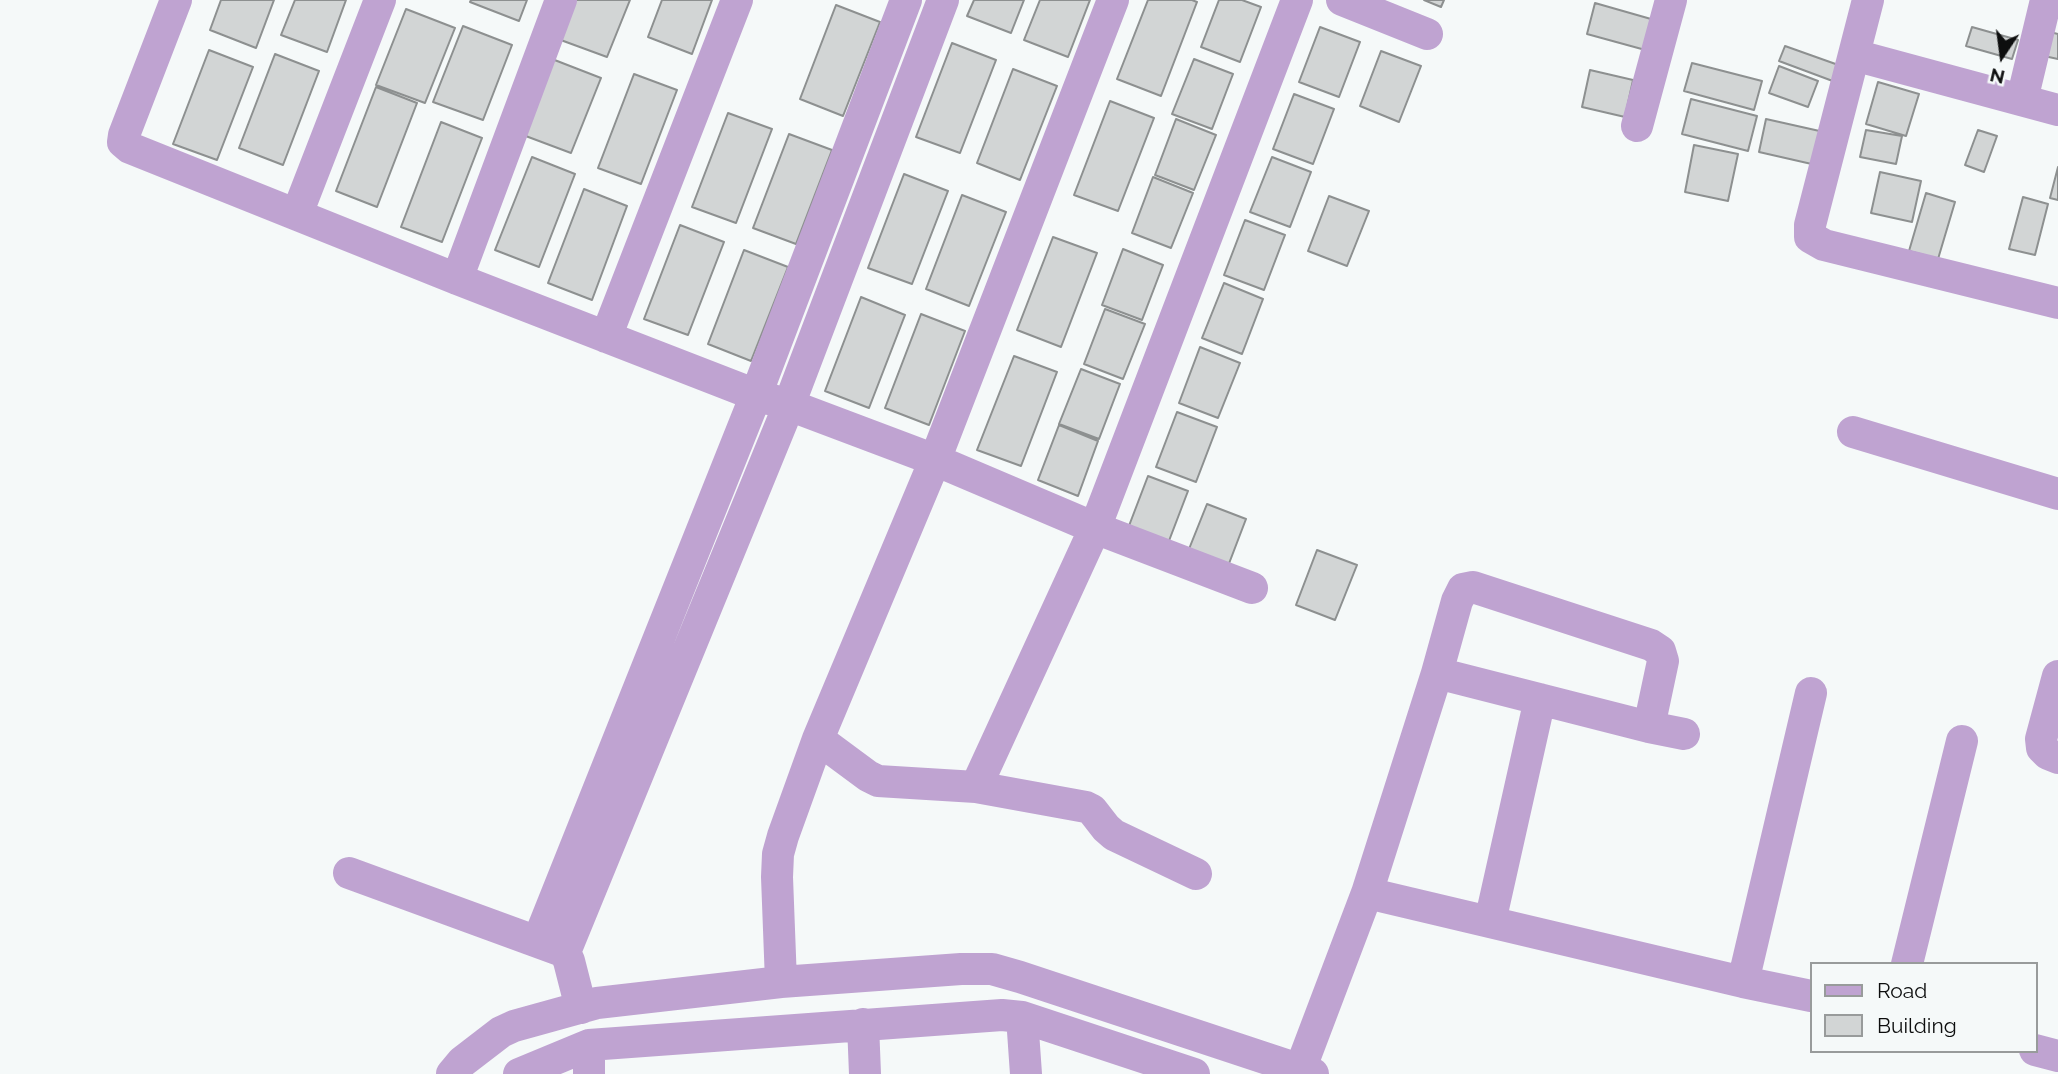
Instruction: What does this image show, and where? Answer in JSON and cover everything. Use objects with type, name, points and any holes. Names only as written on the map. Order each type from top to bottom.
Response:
[{"type":"street","points":[[176,0],[123,142],[130,148],[755,395],[789,405],[935,460],[1095,528],[1252,588]]},
{"type":"street","points":[[297,214],[380,0]]},
{"type":"street","points":[[457,279],[561,0]]},
{"type":"street","points":[[606,337],[737,0]]},
{"type":"street","points":[[552,946],[755,395],[906,0]]},
{"type":"street","points":[[552,946],[789,405],[943,0]]},
{"type":"street","points":[[781,982],[777,877],[778,855],[783,836],[818,739],[935,460],[1113,0]]},
{"type":"street","points":[[976,787],[1095,528],[1297,0]]},
{"type":"street","points":[[1342,0],[1427,34]]},
{"type":"street","points":[[1637,125],[1671,0]]},
{"type":"street","points":[[1868,0],[1810,225],[1811,237],[1824,245],[2058,303]]},
{"type":"street","points":[[2022,100],[2046,0]]},
{"type":"street","points":[[1854,55],[2058,110]]},
{"type":"street","points":[[1853,432],[2058,494]]},
{"type":"street","points":[[452,1074],[462,1062],[513,1026],[597,1003],[781,982],[961,969],[992,969],[1020,977],[1306,1072],[1367,893],[1457,601],[1463,589],[1473,587],[1651,645],[1660,651],[1663,662],[1649,727]]},
{"type":"street","points":[[1437,673],[1684,734]]},
{"type":"street","points":[[2058,676],[2041,739],[2042,748],[2058,758]]},
{"type":"street","points":[[1743,982],[1811,693]]},
{"type":"street","points":[[1490,922],[1541,699]]},
{"type":"street","points":[[818,739],[878,781],[976,787],[1086,807],[1092,810],[1114,835],[1196,874]]},
{"type":"street","points":[[1907,962],[1962,741]]},
{"type":"street","points":[[349,873],[552,946],[569,961],[581,1008]]},
{"type":"street","points":[[1367,893],[1810,996]]},
{"type":"street","points":[[519,1074],[589,1059],[863,1024],[1002,1015],[1022,1017],[1194,1074]]},
{"type":"street","points":[[1022,1017],[1026,1074]]},
{"type":"street","points":[[863,1024],[865,1074]]},
{"type":"street","points":[[1207,1074],[1215,1042]]},
{"type":"street","points":[[2037,1051],[2058,1056]]},
{"type":"building","points":[[221,0],[274,0],[256,48],[210,30]]},
{"type":"building","points":[[295,0],[346,0],[327,52],[281,35]]},
{"type":"building","points":[[527,0],[519,21],[470,2]]},
{"type":"building","points":[[573,0],[630,0],[607,57],[558,39]]},
{"type":"building","points":[[662,0],[712,0],[692,54],[648,37]]},
{"type":"building","points":[[974,0],[1024,0],[1011,33],[967,16]]},
{"type":"building","points":[[1040,0],[1090,0],[1068,57],[1024,40]]},
{"type":"building","points":[[1148,0],[1197,2],[1161,96],[1117,79]]},
{"type":"building","points":[[1219,0],[1242,0],[1261,7],[1240,62],[1201,47]]},
{"type":"building","points":[[1424,0],[1444,0],[1441,7]]},
{"type":"building","points":[[1595,3],[1658,21],[1649,51],[1587,34]]},
{"type":"building","points":[[836,5],[880,22],[843,116],[800,99]]},
{"type":"building","points":[[406,9],[455,28],[425,103],[376,85]]},
{"type":"building","points":[[463,26],[512,45],[483,120],[433,102]]},
{"type":"building","points":[[1320,27],[1360,42],[1339,97],[1299,82]]},
{"type":"building","points":[[1972,27],[2018,40],[2012,59],[1966,46]]},
{"type":"building","points":[[2050,32],[2058,34],[2058,59],[2044,56]]},
{"type":"building","points":[[952,43],[996,60],[960,153],[916,137]]},
{"type":"building","points":[[1785,46],[1844,67],[1838,83],[1779,61]]},
{"type":"building","points":[[209,50],[253,67],[217,160],[173,144]]},
{"type":"building","points":[[1381,51],[1421,66],[1399,122],[1360,106]]},
{"type":"building","points":[[275,54],[319,71],[283,165],[239,148]]},
{"type":"building","points":[[552,59],[601,78],[571,153],[523,135]]},
{"type":"building","points":[[1194,59],[1233,74],[1212,129],[1172,114]]},
{"type":"building","points":[[1692,63],[1762,81],[1754,110],[1684,91]]},
{"type":"building","points":[[1779,66],[1818,81],[1808,107],[1769,93]]},
{"type":"building","points":[[1013,69],[1057,86],[1020,180],[977,163]]},
{"type":"building","points":[[1590,70],[1633,80],[1625,117],[1582,107]]},
{"type":"building","points":[[634,74],[677,90],[641,184],[598,168]]},
{"type":"building","points":[[1878,82],[1919,94],[1906,136],[1866,124]]},
{"type":"building","points":[[376,87],[417,103],[377,207],[336,191]]},
{"type":"building","points":[[1294,94],[1334,109],[1313,164],[1273,149]]},
{"type":"building","points":[[1691,99],[1757,116],[1748,151],[1682,134]]},
{"type":"building","points":[[1110,101],[1154,118],[1118,211],[1074,195]]},
{"type":"building","points":[[728,113],[772,129],[736,223],[692,207]]},
{"type":"building","points":[[1176,119],[1216,135],[1194,190],[1155,175]]},
{"type":"building","points":[[1766,119],[1824,132],[1816,165],[1759,152]]},
{"type":"building","points":[[441,122],[482,138],[442,242],[401,227]]},
{"type":"building","points":[[1866,130],[1902,136],[1896,164],[1860,157]]},
{"type":"building","points":[[1978,130],[1997,136],[1984,172],[1965,165]]},
{"type":"building","points":[[789,134],[832,150],[796,244],[753,228]]},
{"type":"building","points":[[1694,145],[1738,154],[1728,201],[1685,192]]},
{"type":"building","points":[[532,157],[575,174],[539,267],[495,250]]},
{"type":"building","points":[[1272,157],[1311,172],[1290,227],[1250,212]]},
{"type":"building","points":[[2058,167],[2058,200],[2050,198]]},
{"type":"building","points":[[1880,172],[1921,181],[1912,222],[1871,213]]},
{"type":"building","points":[[904,174],[948,191],[912,284],[868,268]]},
{"type":"building","points":[[1153,177],[1193,193],[1171,248],[1132,233]]},
{"type":"building","points":[[584,189],[627,206],[592,300],[548,283]]},
{"type":"building","points":[[1926,193],[1955,202],[1938,259],[1909,251]]},
{"type":"building","points":[[962,195],[1006,212],[969,306],[926,289]]},
{"type":"building","points":[[1329,196],[1369,211],[1347,266],[1308,251]]},
{"type":"building","points":[[2023,197],[2048,204],[2035,255],[2009,249]]},
{"type":"building","points":[[1245,220],[1285,235],[1264,290],[1224,275]]},
{"type":"building","points":[[680,225],[724,242],[688,335],[644,319]]},
{"type":"building","points":[[1053,237],[1097,253],[1061,347],[1017,330]]},
{"type":"building","points":[[1123,249],[1163,265],[1142,320],[1102,305]]},
{"type":"building","points":[[744,250],[788,267],[751,361],[708,344]]},
{"type":"building","points":[[1224,283],[1263,299],[1242,354],[1202,338]]},
{"type":"building","points":[[861,297],[905,315],[869,408],[825,391]]},
{"type":"building","points":[[1105,309],[1145,324],[1123,379],[1084,364]]},
{"type":"building","points":[[921,314],[965,331],[929,425],[885,408]]},
{"type":"building","points":[[1200,347],[1240,363],[1218,418],[1179,403]]},
{"type":"building","points":[[1014,356],[1057,372],[1021,466],[977,450]]},
{"type":"building","points":[[1081,369],[1120,384],[1099,439],[1059,424]]},
{"type":"building","points":[[1177,412],[1217,427],[1196,482],[1156,467]]},
{"type":"building","points":[[1059,425],[1098,441],[1078,496],[1038,480]]},
{"type":"building","points":[[1148,476],[1188,491],[1167,546],[1127,531]]},
{"type":"building","points":[[1207,504],[1246,519],[1225,574],[1185,559]]},
{"type":"building","points":[[1317,550],[1357,565],[1335,620],[1296,605]]}]
